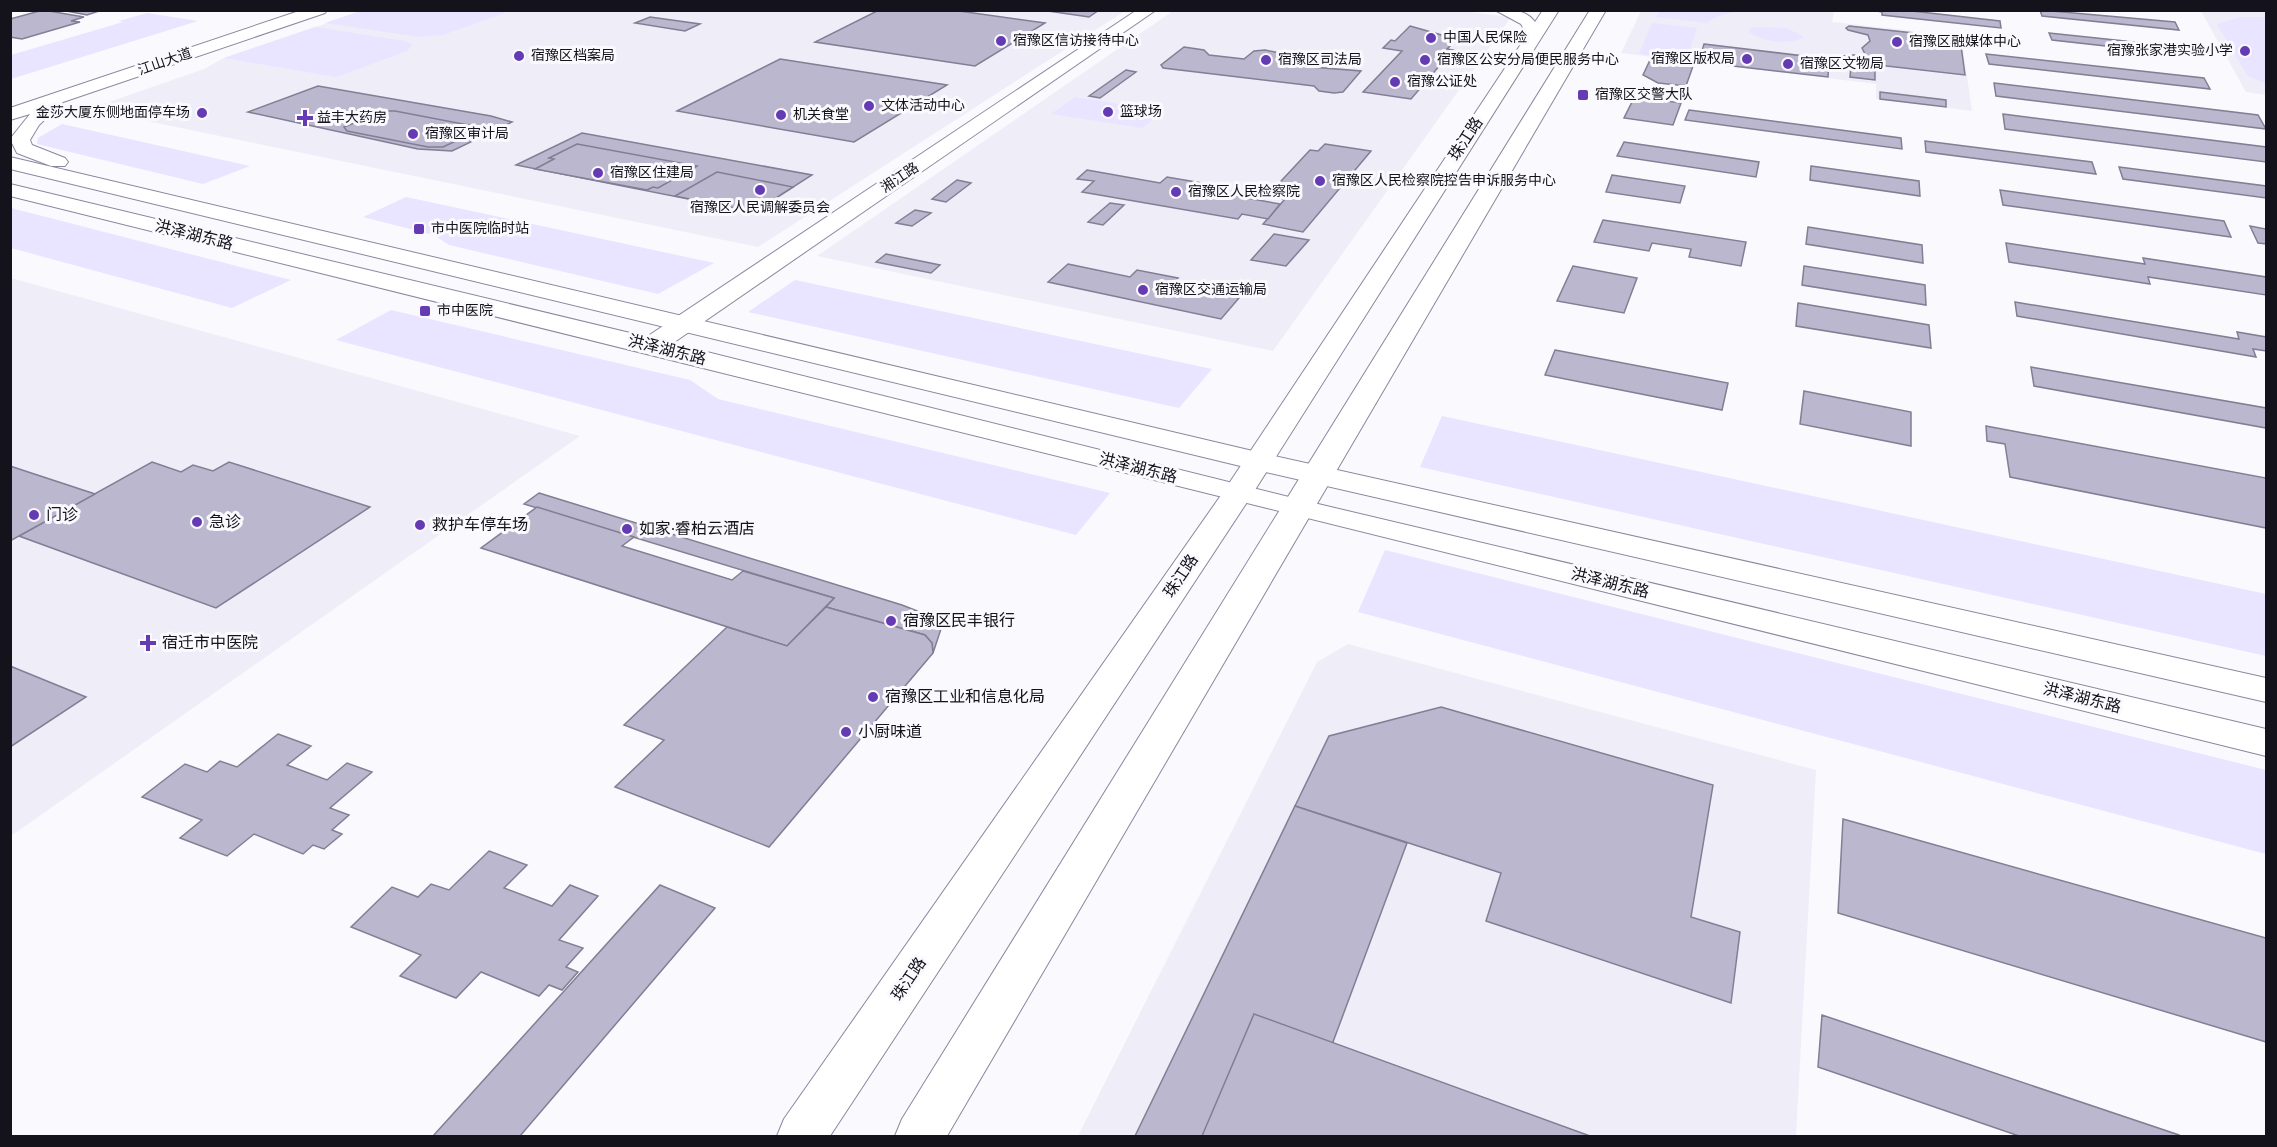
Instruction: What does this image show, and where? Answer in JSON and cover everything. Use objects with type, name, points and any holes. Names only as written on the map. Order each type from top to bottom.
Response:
[{"type":"main road","name":"江山大道","points":[[10,100],[283,10]]},
{"type":"main road","name":"江山大道","points":[[10,114],[319,10]]},
{"type":"main road","name":"湘江路","points":[[651,346],[1148,10]]},
{"type":"main road","points":[[1503,10],[1527,21],[1543,23]]},
{"type":"main road","points":[[920,1137],[1592,11]]},
{"type":"main road","name":"珠江路","points":[[802,1137],[1238,493],[1543,23]]},
{"type":"main road","points":[[29,90],[168,49]]},
{"type":"main road","points":[[80,91],[48,106],[32,122],[20,140],[24,149],[138,193]]},
{"type":"main road","name":"洪泽湖东路","points":[[10,162],[1257,461],[2266,690]]},
{"type":"main road","name":"洪泽湖东路","points":[[10,190],[651,346],[1297,508],[2266,743]]},
{"type":"shaded area","points":[[363,10],[510,11],[443,35],[419,37],[325,23]]},
{"type":"shaded area","points":[[1453,10],[1511,17],[1273,351],[817,256],[1173,11]]},
{"type":"shaded area","points":[[1660,10],[1767,11],[1728,13],[1707,23],[1656,17]]},
{"type":"shaded area","points":[[363,11],[1125,11],[758,247],[89,109],[204,69],[224,58]]},
{"type":"shaded area","points":[[1641,11],[1834,11],[1832,22],[1961,36],[1972,111],[1876,99],[1876,84],[1621,53]]},
{"type":"shaded area","name":"宿豫张家港实验小学","points":[[2201,11],[2266,11],[2266,95],[2246,92]]},
{"type":"shaded area","points":[[147,13],[198,21],[11,79],[11,55]]},
{"type":"shaded area","points":[[2241,17],[2266,17],[2266,84],[2248,76],[2217,24]]},
{"type":"shaded area","points":[[1652,23],[1697,28],[1686,60],[1639,54]]},
{"type":"shaded area","points":[[315,27],[405,41],[412,45],[407,51],[336,77],[224,58]]},
{"type":"shaded area","points":[[1751,28],[1786,28],[1803,36],[1796,40],[1782,42],[1768,40],[1749,32]]},
{"type":"shaded area","name":"篮球场","points":[[1075,97],[1164,111],[1142,128],[1051,114]]},
{"type":"shaded area","points":[[62,124],[250,166],[203,184],[37,144],[38,138]]},
{"type":"shaded area","points":[[406,197],[714,263],[658,294],[449,245],[434,235],[363,217]]},
{"type":"shaded area","points":[[11,208],[291,280],[232,308],[11,248]]},
{"type":"shaded area","name":"宿迁市中医院","points":[[11,278],[580,436],[11,836]]},
{"type":"shaded area","points":[[795,280],[1212,369],[1179,408],[748,312]]},
{"type":"shaded area","points":[[391,310],[690,380],[718,399],[1110,493],[1076,535],[336,340]]},
{"type":"shaded area","points":[[1442,416],[2266,594],[2266,656],[1420,467]]},
{"type":"shaded area","points":[[1385,550],[2266,770],[2266,854],[1358,612]]},
{"type":"shaded area","points":[[1348,644],[1816,770],[1796,1136],[1078,1136],[1317,662]]},
{"type":"building","points":[[43,10],[84,17],[71,21],[80,22],[22,39],[10,37],[10,19]]},
{"type":"building","points":[[61,10],[102,10],[87,15]]},
{"type":"building","points":[[879,10],[952,10],[1045,23],[975,66],[815,42]]},
{"type":"building","points":[[1041,10],[1099,10],[1089,17]]},
{"type":"building","points":[[1872,10],[1903,10],[2000,21],[2001,28],[1882,15],[1882,12]]},
{"type":"building","points":[[2040,10],[2175,22],[2179,30],[2042,16]]},
{"type":"building","points":[[650,17],[700,24],[685,31],[635,23]]},
{"type":"building","points":[[1410,26],[1445,36],[1450,46],[1447,49],[1453,50],[1411,99],[1363,92],[1402,51],[1383,48],[1391,40],[1395,41]]},
{"type":"building","points":[[1849,26],[1960,38],[1965,75],[1843,61],[1843,56],[1865,54],[1862,48],[1870,41],[1868,35],[1848,30],[1846,28]]},
{"type":"building","points":[[2049,33],[2191,48],[2196,56],[2052,40]]},
{"type":"building","points":[[1704,44],[1829,59],[1828,77],[1699,62]]},
{"type":"building","points":[[1184,47],[1204,50],[1209,55],[1244,59],[1254,51],[1265,50],[1295,56],[1287,65],[1361,71],[1343,92],[1334,93],[1319,91],[1314,86],[1163,68],[1161,65]]},
{"type":"building","points":[[1986,54],[2204,78],[2210,89],[1989,64]]},
{"type":"building","points":[[780,59],[947,85],[854,142],[677,111]]},
{"type":"building","points":[[1650,60],[1693,66],[1686,86],[1658,83],[1643,75]]},
{"type":"building","points":[[1851,66],[1875,69],[1875,80],[1850,77]]},
{"type":"building","points":[[1126,70],[1136,72],[1100,98],[1089,96]]},
{"type":"building","points":[[1994,83],[2258,115],[2266,129],[1996,96]]},
{"type":"building","points":[[318,86],[491,116],[512,122],[452,151],[418,149],[248,112]]},
{"type":"building","points":[[1880,92],[1946,100],[1946,107],[1880,99]]},
{"type":"building","points":[[1646,98],[1681,103],[1673,125],[1624,118],[1632,102]]},
{"type":"building","points":[[1689,110],[1901,138],[1902,149],[1685,120]]},
{"type":"building","points":[[385,111],[484,128],[443,147],[428,147],[347,131],[344,127]]},
{"type":"building","points":[[2003,114],[2266,147],[2266,162],[2005,129]]},
{"type":"building","points":[[582,133],[812,175],[754,212],[516,165]]},
{"type":"building","points":[[1925,141],[2092,162],[2096,174],[1926,152]]},
{"type":"building","points":[[1624,142],[1759,162],[1756,177],[1617,156]]},
{"type":"building","points":[[577,144],[697,166],[658,188],[653,187],[647,190],[535,169],[554,159],[549,158]]},
{"type":"building","points":[[1325,144],[1371,151],[1303,232],[1263,224],[1285,199],[1267,196],[1310,150],[1318,151]]},
{"type":"building","points":[[1811,166],[1919,181],[1920,196],[1810,180]]},
{"type":"building","points":[[2119,167],[2266,186],[2266,198],[2123,179]]},
{"type":"building","points":[[1087,170],[1160,183],[1167,177],[1208,184],[1202,190],[1280,204],[1268,219],[1242,214],[1238,219],[1082,192],[1094,181],[1077,179]]},
{"type":"building","points":[[717,172],[793,187],[754,212],[675,196]]},
{"type":"building","points":[[1612,175],[1685,186],[1680,203],[1606,192]]},
{"type":"building","points":[[957,180],[971,183],[946,202],[932,199]]},
{"type":"building","points":[[2000,190],[2224,221],[2231,237],[2003,205]]},
{"type":"building","points":[[1110,203],[1124,205],[1103,225],[1088,222]]},
{"type":"building","points":[[915,210],[931,213],[912,226],[896,223]]},
{"type":"building","points":[[1603,220],[1746,242],[1741,266],[1689,257],[1691,249],[1652,243],[1649,251],[1594,242]]},
{"type":"building","points":[[2250,226],[2266,229],[2266,244],[2258,243]]},
{"type":"building","points":[[1808,227],[1922,245],[1923,263],[1806,244]]},
{"type":"building","points":[[1274,234],[1309,240],[1286,266],[1251,260]]},
{"type":"building","points":[[2006,243],[2145,264],[2143,258],[2266,277],[2266,295],[2148,277],[2150,284],[2009,262]]},
{"type":"building","points":[[886,254],[940,265],[931,273],[876,262]]},
{"type":"building","points":[[1068,264],[1130,277],[1137,270],[1178,278],[1172,284],[1239,298],[1221,319],[1048,282]]},
{"type":"building","points":[[1573,266],[1637,278],[1624,313],[1557,301]]},
{"type":"building","points":[[1804,266],[1925,285],[1926,305],[1802,285]]},
{"type":"building","points":[[2015,302],[2239,339],[2237,332],[2266,337],[2266,351],[2253,349],[2256,357],[2017,316]]},
{"type":"building","points":[[1798,303],[1929,325],[1931,348],[1796,326]]},
{"type":"building","points":[[1555,350],[1728,383],[1722,410],[1545,375]]},
{"type":"building","points":[[2031,367],[2266,408],[2266,428],[2034,386]]},
{"type":"building","points":[[1804,391],[1911,412],[1911,446],[1800,424]]},
{"type":"building","points":[[1986,426],[2266,478],[2266,528],[2010,477],[2005,444],[1987,441]]},
{"type":"building","name":"急诊","points":[[152,462],[181,472],[193,465],[213,471],[229,462],[370,507],[216,608],[19,536]]},
{"type":"building","name":"门诊","points":[[10,466],[95,494],[10,541]]},
{"type":"building","points":[[539,493],[902,605],[930,616],[941,629],[933,653],[932,643],[925,635],[826,607],[834,598],[524,504]]},
{"type":"building","points":[[537,507],[634,537],[622,546],[732,580],[743,571],[834,598],[787,646],[481,548]]},
{"type":"building","points":[[826,607],[925,635],[932,643],[933,653],[769,847],[615,787],[664,740],[624,725],[727,627],[787,646]]},
{"type":"building","points":[[10,666],[86,697],[10,747]]},
{"type":"building","points":[[1441,707],[1713,785],[1691,917],[1740,932],[1731,1003],[1486,921],[1501,873],[1295,806],[1329,736]]},
{"type":"building","points":[[278,734],[311,746],[287,765],[327,780],[347,763],[372,772],[330,808],[349,815],[332,830],[342,834],[324,849],[313,845],[303,854],[254,834],[227,856],[180,838],[202,820],[142,797],[185,764],[207,772],[220,761],[237,767]]},
{"type":"building","points":[[1295,806],[1407,843],[1298,1136],[1135,1136]]},
{"type":"building","points":[[1843,819],[2266,938],[2266,1042],[1838,913]]},
{"type":"building","points":[[489,851],[527,865],[504,888],[552,906],[570,885],[598,896],[559,940],[583,948],[566,967],[578,972],[562,990],[549,985],[539,996],[481,972],[456,998],[400,976],[421,955],[351,927],[392,887],[418,897],[431,884],[449,890]]},
{"type":"building","points":[[660,885],[715,908],[520,1136],[433,1136]]},
{"type":"building","points":[[1254,1014],[1590,1136],[1202,1136]]},
{"type":"building","points":[[1822,1015],[2180,1136],[2019,1136],[1818,1067]]},
{"type":"place","name":"中国人民保险","points":[[1431,38]]},
{"type":"place","name":"宿豫区信访接待中心","points":[[1001,41]]},
{"type":"place","name":"宿豫区融媒体中心","points":[[1897,42]]},
{"type":"place","name":"宿豫张家港实验小学","points":[[2245,51]]},
{"type":"place","name":"宿豫区档案局","points":[[519,56]]},
{"type":"place","name":"宿豫区版权局","points":[[1747,59]]},
{"type":"place","name":"宿豫区司法局","points":[[1266,60]]},
{"type":"place","name":"宿豫区公安分局便民服务中心","points":[[1425,60]]},
{"type":"place","name":"宿豫区文物局","points":[[1788,64]]},
{"type":"place","name":"宿豫公证处","points":[[1395,82]]},
{"type":"place","name":"宿豫区交警大队","points":[[1583,95]]},
{"type":"place","name":"文体活动中心","points":[[869,106]]},
{"type":"place","name":"篮球场","points":[[1108,112]]},
{"type":"place","name":"金莎大厦东侧地面停车场","points":[[202,113]]},
{"type":"place","name":"机关食堂","points":[[781,115]]},
{"type":"place","name":"益丰大药房","points":[[305,118]]},
{"type":"place","name":"宿豫区审计局","points":[[413,134]]},
{"type":"place","name":"宿豫区住建局","points":[[598,173]]},
{"type":"place","name":"宿豫区人民检察院控告申诉服务中心","points":[[1320,181]]},
{"type":"place","name":"宿豫区人民调解委员会","points":[[760,190]]},
{"type":"place","name":"宿豫区人民检察院","points":[[1176,192]]},
{"type":"place","name":"市中医院临时站","points":[[419,229]]},
{"type":"place","name":"宿豫区交通运输局","points":[[1143,290]]},
{"type":"place","name":"市中医院","points":[[425,311]]},
{"type":"place","name":"门诊","points":[[34,515]]},
{"type":"place","name":"急诊","points":[[197,522]]},
{"type":"place","name":"救护车停车场","points":[[420,525]]},
{"type":"place","name":"如家·睿柏云酒店","points":[[627,529]]},
{"type":"place","name":"宿豫区民丰银行","points":[[891,621]]},
{"type":"place","name":"宿迁市中医院","points":[[148,643]]},
{"type":"place","name":"宿豫区工业和信息化局","points":[[873,697]]},
{"type":"place","name":"小厨味道","points":[[846,732]]}]
